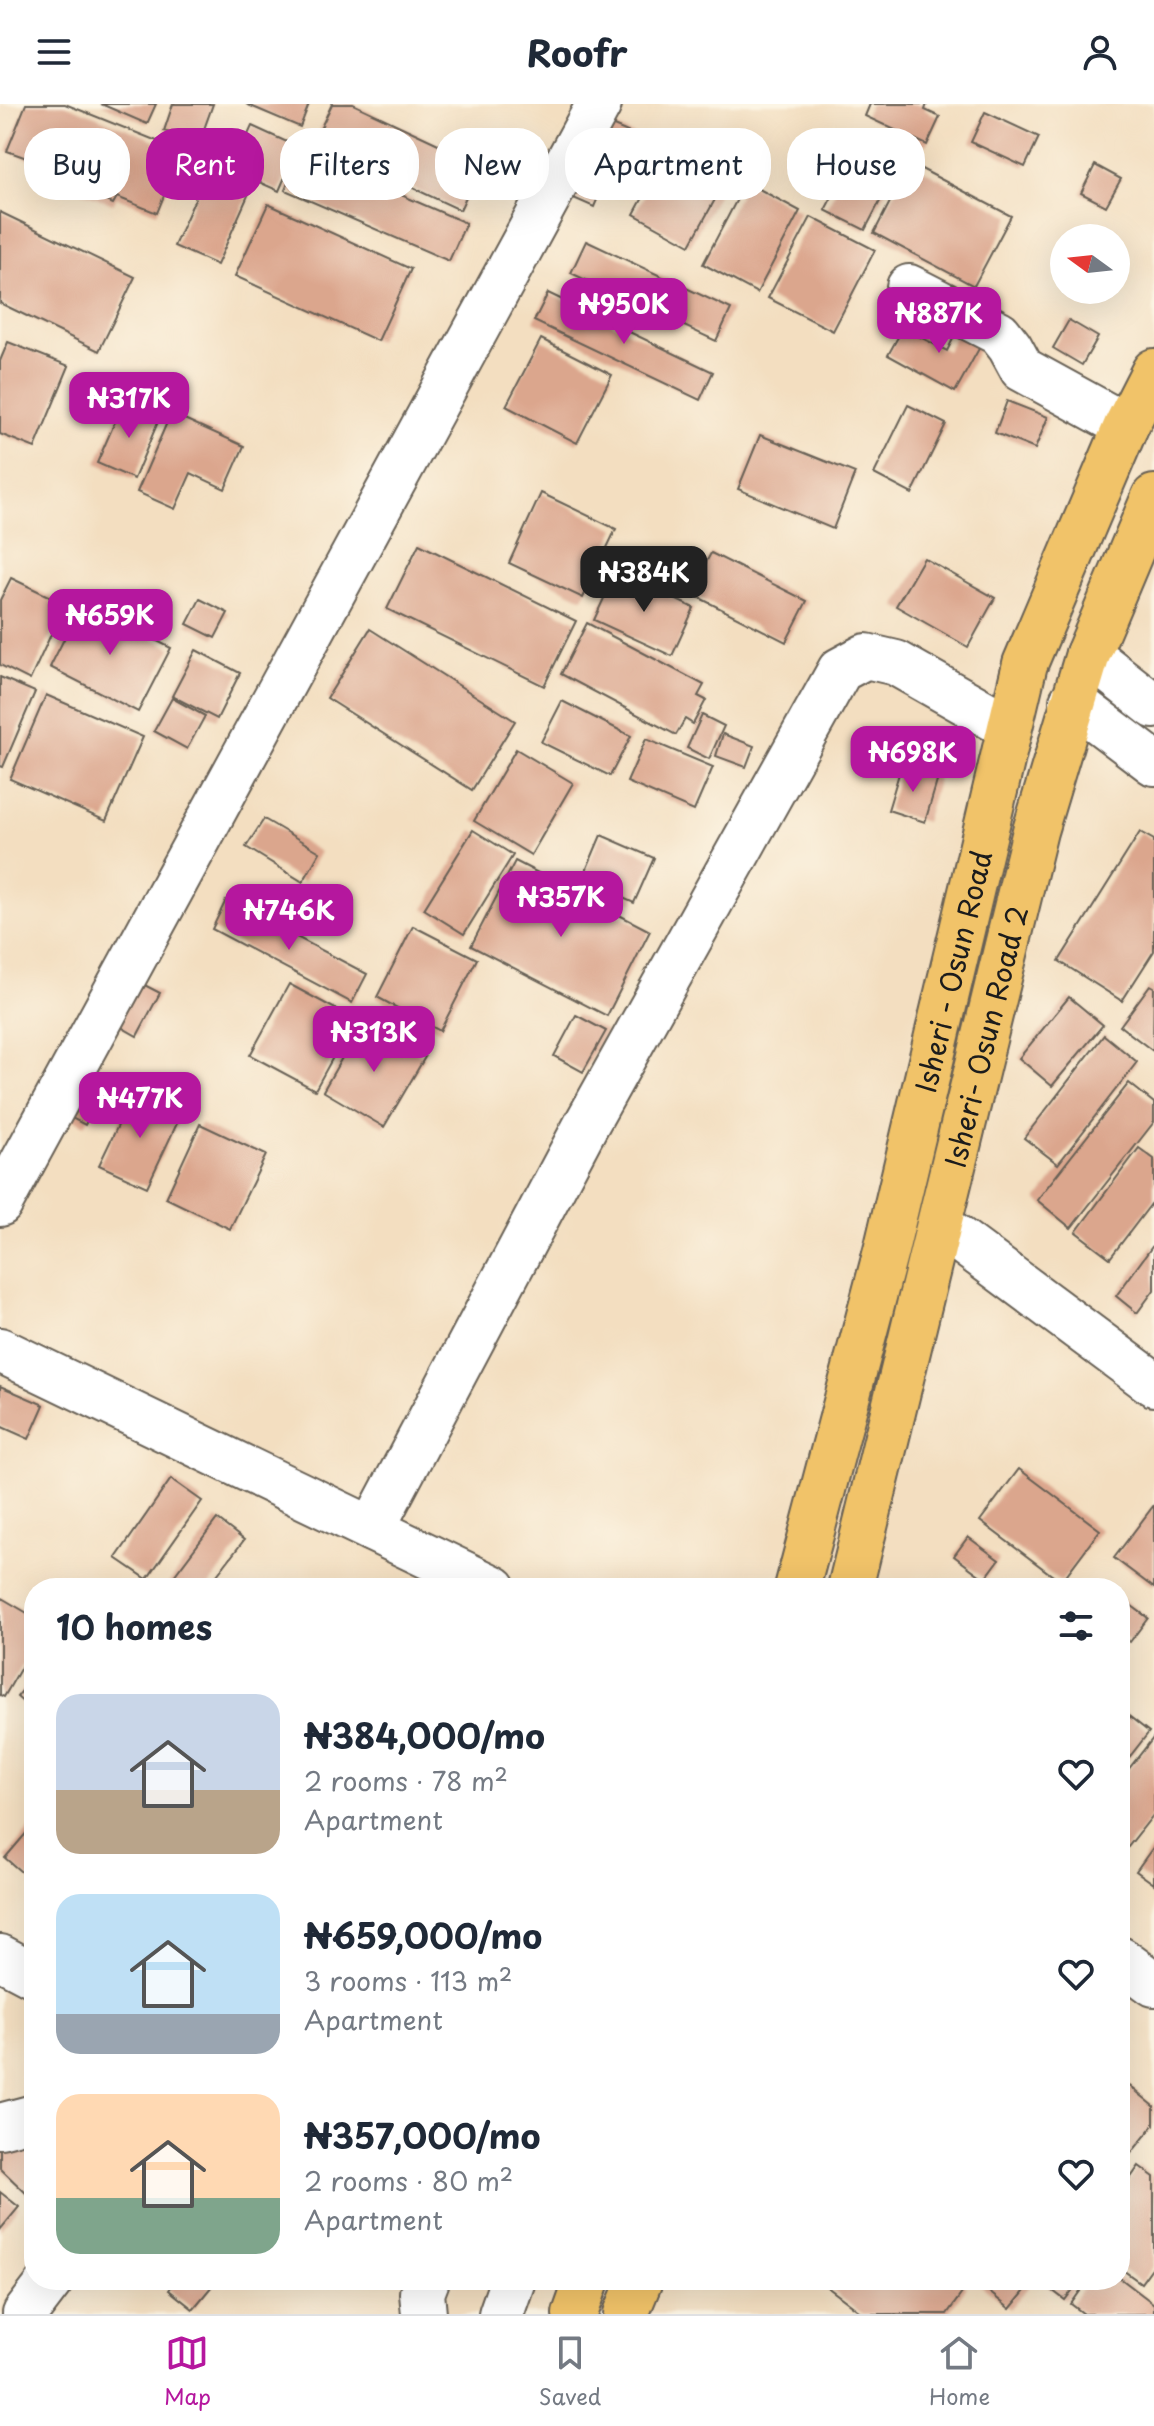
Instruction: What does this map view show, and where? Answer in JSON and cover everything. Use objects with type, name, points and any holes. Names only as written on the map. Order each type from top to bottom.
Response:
[{"type":"main road","name":"Isheri - Osun Road","points":[[800,1578],[889,1236],[1025,664],[1126,426],[1154,371]]},
{"type":"main road","name":"Isheri- Osun Road 2","points":[[852,1578],[1035,831],[1088,654],[1154,497]]},
{"type":"main road","points":[[575,2314],[583,2290]]},
{"type":"main road","points":[[626,2314],[636,2290]]},
{"type":"street","points":[[0,1204],[599,104]]},
{"type":"street","points":[[909,287],[999,333],[1022,369],[1126,426]]},
{"type":"street","points":[[1088,654],[1154,706]]},
{"type":"street","points":[[372,1529],[586,1125],[840,670],[866,656],[896,663],[1009,727]]},
{"type":"street","points":[[1072,701],[1154,763]]},
{"type":"street","points":[[940,1225],[1154,1384]]},
{"type":"street","points":[[0,1350],[473,1578]]},
{"type":"street","points":[[0,1957],[24,1970]]},
{"type":"street","points":[[1130,1966],[1154,1984]]},
{"type":"street","points":[[0,2126],[24,2120]]},
{"type":"street","points":[[25,2314],[43,2290]]},
{"type":"street","points":[[423,2290],[424,2314]]},
{"type":"street","points":[[501,2314],[509,2290]]},
{"type":"building","points":[[26,104],[65,104],[125,128],[24,128],[24,157],[7,151]]},
{"type":"building","points":[[101,104],[156,104],[147,124]]},
{"type":"building","points":[[173,104],[213,104],[204,128],[165,128]]},
{"type":"building","points":[[246,104],[309,104],[300,127]]},
{"type":"building","points":[[332,104],[353,104],[404,128],[321,128]]},
{"type":"building","points":[[870,104],[927,104],[925,110],[940,117],[927,145],[925,128],[891,128],[865,116]]},
{"type":"building","points":[[985,112],[1039,137],[1025,167],[971,142]]},
{"type":"building","points":[[130,130],[146,137],[146,200],[162,200],[157,213],[124,200],[130,200]]},
{"type":"building","points":[[264,131],[280,139],[279,191],[264,184]]},
{"type":"building","points":[[419,135],[435,142],[435,198],[419,191]]},
{"type":"building","points":[[1095,165],[1121,179],[1106,206],[1081,193]]},
{"type":"building","points":[[925,171],[1011,216],[974,286],[874,233],[891,200],[925,200]]},
{"type":"building","points":[[771,195],[800,211],[757,293],[703,264],[737,200],[771,200]]},
{"type":"building","points":[[195,200],[246,200],[217,265],[174,246]]},
{"type":"building","points":[[308,200],[413,200],[466,223],[449,261]]},
{"type":"building","points":[[439,200],[465,200],[460,210]]},
{"type":"building","points":[[578,200],[597,200],[594,207]]},
{"type":"building","points":[[642,200],[715,200],[690,245],[634,214]]},
{"type":"building","points":[[830,200],[881,200],[865,230],[825,210]]},
{"type":"building","points":[[268,204],[411,269],[378,341],[235,276]]},
{"type":"building","points":[[0,212],[135,277],[99,351],[0,303]]},
{"type":"building","points":[[811,217],[875,250],[833,331],[768,298]]},
{"type":"building","points":[[586,241],[731,309],[716,341],[571,273]]},
{"type":"building","points":[[548,293],[713,372],[700,400],[534,321]]},
{"type":"building","points":[[1069,320],[1098,337],[1082,365],[1053,348]]},
{"type":"building","points":[[961,323],[986,336],[955,392],[888,355],[903,328],[947,351]]},
{"type":"building","points":[[541,339],[612,375],[577,443],[506,406]]},
{"type":"building","points":[[8,342],[69,366],[35,448],[0,434],[0,361]]},
{"type":"building","points":[[124,401],[160,417],[134,479],[97,463]]},
{"type":"building","points":[[1007,401],[1048,417],[1035,449],[995,433]]},
{"type":"building","points":[[908,405],[946,424],[912,494],[874,474]]},
{"type":"building","points":[[171,413],[244,446],[225,489],[191,473],[175,509],[137,492]]},
{"type":"building","points":[[760,435],[855,473],[833,529],[738,489]]},
{"type":"building","points":[[541,493],[616,529],[583,598],[509,563]]},
{"type":"building","points":[[419,544],[576,621],[544,686],[387,609]]},
{"type":"building","points":[[711,553],[807,601],[786,642],[690,593]]},
{"type":"building","points":[[924,558],[995,598],[968,647],[896,606]]},
{"type":"building","points":[[616,572],[694,608],[672,656],[594,620]]},
{"type":"building","points":[[11,578],[65,604],[30,680],[0,665],[0,600]]},
{"type":"building","points":[[200,599],[228,613],[215,638],[187,624]]},
{"type":"building","points":[[82,603],[171,648],[138,712],[50,667]]},
{"type":"building","points":[[587,623],[704,685],[698,696],[706,700],[693,724],[685,719],[676,735],[561,674]]},
{"type":"building","points":[[370,629],[515,721],[472,790],[327,698]]},
{"type":"building","points":[[196,650],[240,673],[217,719],[172,696]]},
{"type":"building","points":[[0,677],[35,692],[3,767],[0,766]]},
{"type":"building","points":[[46,695],[143,737],[106,821],[10,779]]},
{"type":"building","points":[[172,698],[205,716],[187,749],[154,731]]},
{"type":"building","points":[[562,701],[631,736],[610,776],[541,742]]},
{"type":"building","points":[[702,715],[724,726],[709,759],[687,748]]},
{"type":"building","points":[[723,734],[754,746],[746,767],[716,756]]},
{"type":"building","points":[[646,739],[713,767],[694,811],[627,782]]},
{"type":"building","points":[[516,749],[573,783],[531,855],[474,821]]},
{"type":"building","points":[[901,767],[938,778],[925,822],[888,810]]},
{"type":"building","points":[[264,819],[320,852],[303,882],[246,847]]},
{"type":"building","points":[[473,830],[513,855],[464,934],[424,909]]},
{"type":"building","points":[[1140,832],[1154,840],[1154,951],[1122,1001],[1059,961]]},
{"type":"building","points":[[601,835],[654,858],[634,903],[582,880]]},
{"type":"building","points":[[515,861],[650,931],[607,1016],[471,946]]},
{"type":"building","points":[[226,900],[367,974],[352,1003],[212,929]]},
{"type":"building","points":[[413,926],[477,959],[440,1031],[377,997]]},
{"type":"building","points":[[131,978],[160,993],[137,1036],[109,1020]]},
{"type":"building","points":[[289,984],[354,1019],[315,1090],[250,1055]]},
{"type":"building","points":[[1150,985],[1154,987],[1153,1051],[1120,1026]]},
{"type":"building","points":[[1069,997],[1103,1025],[1052,1086],[1019,1058]]},
{"type":"building","points":[[576,1015],[606,1031],[583,1072],[554,1056]]},
{"type":"building","points":[[363,1021],[425,1057],[384,1127],[323,1091]]},
{"type":"building","points":[[1104,1035],[1137,1062],[1058,1164],[1024,1138]]},
{"type":"building","points":[[80,1073],[105,1086],[85,1125],[60,1112]]},
{"type":"building","points":[[1129,1083],[1154,1103],[1154,1122],[1071,1228],[1037,1200]]},
{"type":"building","points":[[134,1092],[181,1115],[147,1187],[99,1165]]},
{"type":"building","points":[[200,1124],[266,1155],[230,1229],[166,1198]]},
{"type":"building","points":[[1139,1148],[1154,1159],[1154,1200],[1110,1258],[1076,1232]]},
{"type":"building","points":[[1154,1244],[1154,1290],[1137,1313],[1116,1296]]},
{"type":"building","points":[[0,1386],[44,1405],[29,1439],[0,1426]]},
{"type":"building","points":[[1019,1469],[1100,1530],[1064,1578],[1056,1578],[980,1521]]},
{"type":"building","points":[[171,1479],[202,1501],[148,1578],[116,1558]]},
{"type":"building","points":[[1154,1505],[1154,1588],[1114,1558]]},
{"type":"building","points":[[217,1519],[244,1540],[215,1578],[173,1578]]},
{"type":"building","points":[[968,1537],[999,1560],[984,1578],[954,1556]]},
{"type":"building","points":[[0,1597],[24,1611],[24,1662],[4,1697],[0,1695]]},
{"type":"building","points":[[1130,1604],[1148,1618],[1130,1642]]},
{"type":"building","points":[[24,1688],[24,1703],[17,1697]]},
{"type":"building","points":[[1130,1717],[1149,1732],[1130,1756]]},
{"type":"building","points":[[1154,1737],[1154,1814],[1130,1844],[1130,1767]]},
{"type":"building","points":[[24,1836],[24,1874],[5,1858]]},
{"type":"building","points":[[1154,1846],[1154,1884],[1136,1871]]},
{"type":"building","points":[[1130,2086],[1154,2106],[1154,2125],[1130,2155]]},
{"type":"building","points":[[9,2130],[24,2144],[24,2191],[0,2168],[0,2139]]},
{"type":"building","points":[[1139,2166],[1154,2177],[1154,2265],[1141,2283],[1130,2275],[1130,2179]]},
{"type":"building","points":[[0,2192],[19,2207],[0,2230]]},
{"type":"building","points":[[1130,2286],[1154,2304],[1154,2314],[1084,2314],[1071,2304],[1081,2290],[1130,2290]]},
{"type":"building","points":[[169,2290],[209,2290],[193,2309]]},
{"type":"building","points":[[831,2290],[964,2290],[947,2314],[863,2314]]},
{"type":"building","points":[[987,2290],[1026,2290],[1010,2309]]},
{"type":"building","points":[[1052,2290],[1072,2290],[1065,2300]]}]
